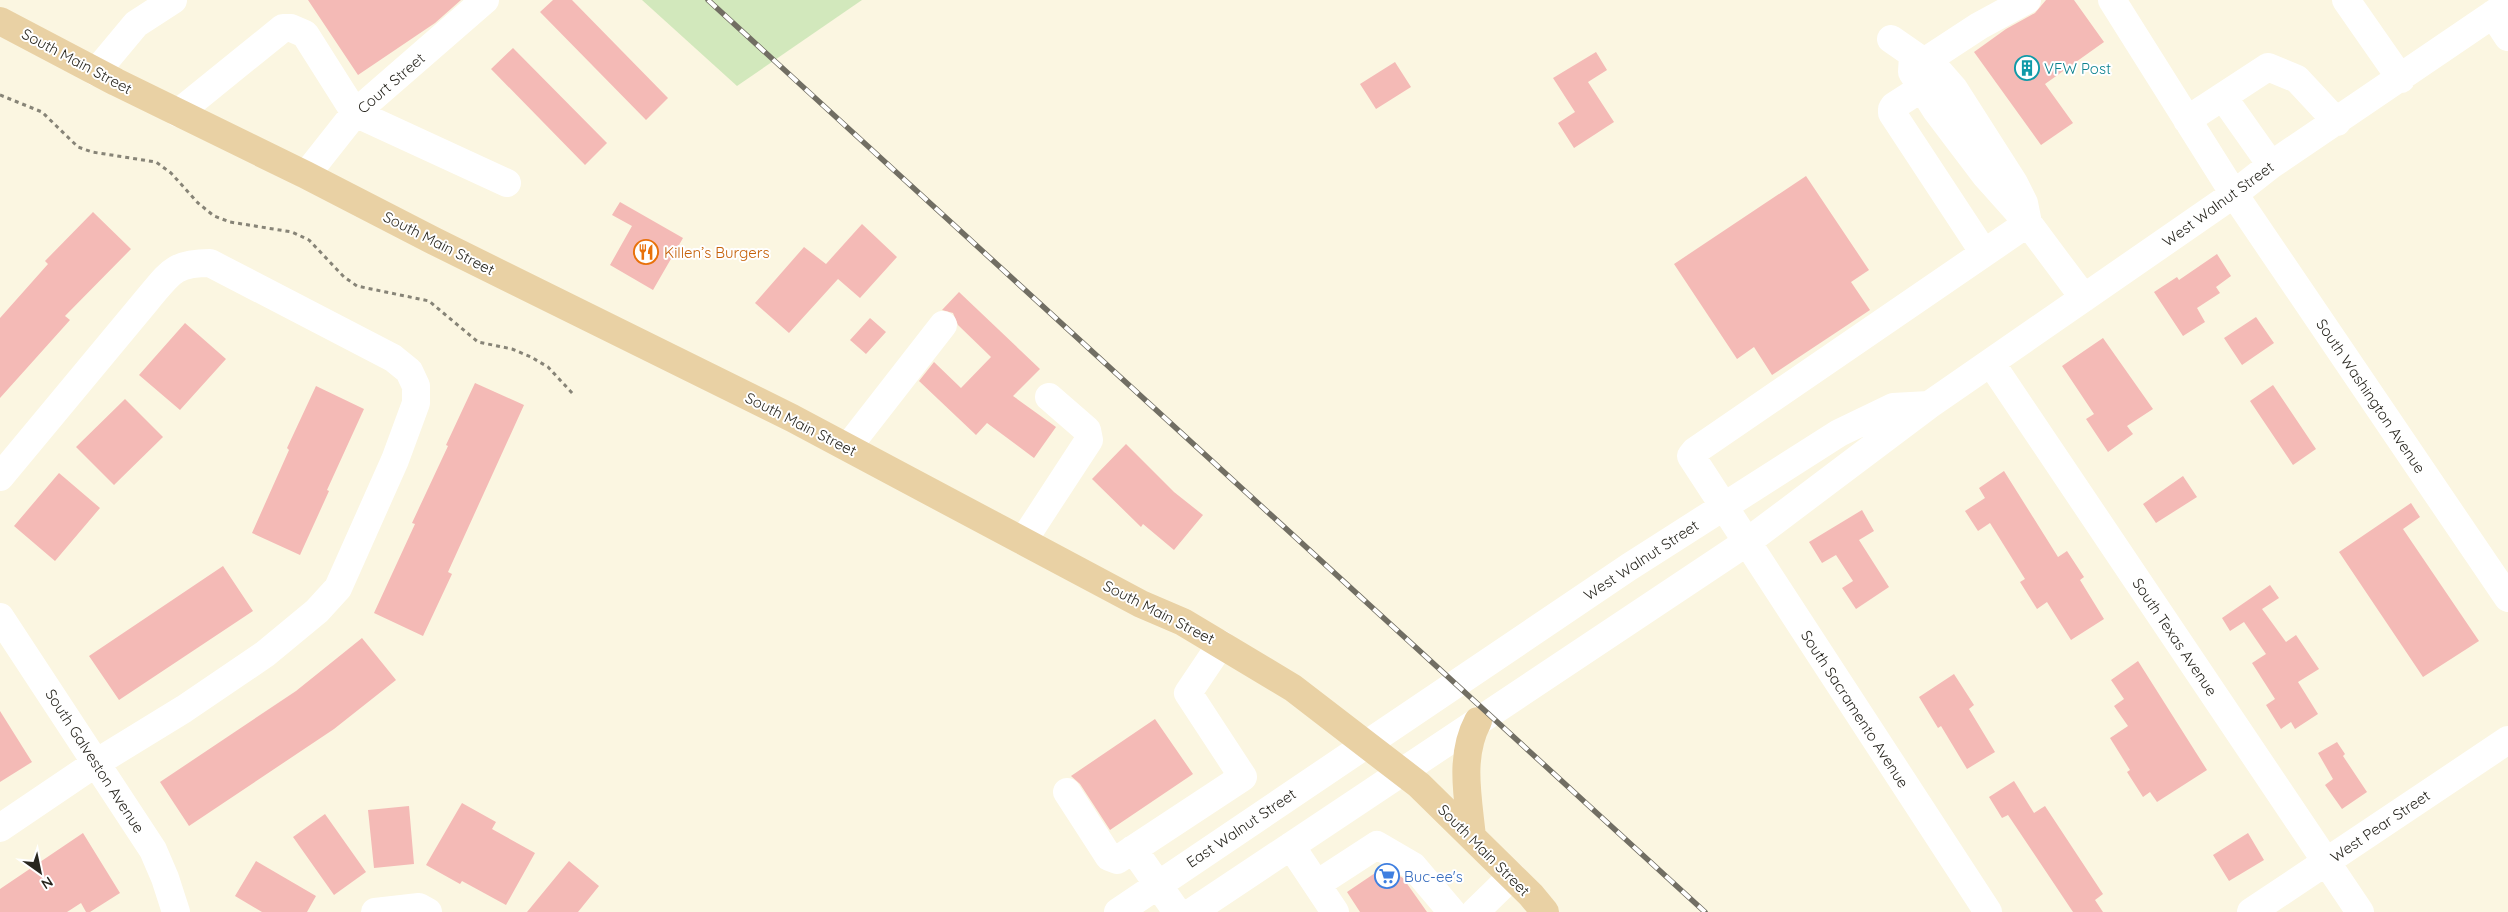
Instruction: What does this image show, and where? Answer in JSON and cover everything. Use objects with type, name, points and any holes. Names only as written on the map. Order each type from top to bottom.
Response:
[{"type":"main road","name":"South Main Street","points":[[0,21],[96,72],[306,175],[443,246],[848,447],[1141,604],[1183,622],[1293,688],[1419,785],[1512,876],[1545,912]]},
{"type":"main road","points":[[1472,837],[1466,766],[1470,736],[1478,720]]},
{"type":"street","points":[[96,72],[136,24],[173,0]]},
{"type":"street","name":"Court Street","points":[[306,175],[355,113],[485,0]]},
{"type":"street","points":[[2027,0],[1979,26],[1920,68],[1892,109],[1892,113],[1984,253],[2028,222]]},
{"type":"street","name":"South Washington Avenue","points":[[2112,0],[2234,194],[2508,598]]},
{"type":"street","points":[[2346,0],[2400,78]]},
{"type":"street","points":[[2500,9],[2508,37]]},
{"type":"street","name":"West Walnut Street","points":[[1400,772],[1747,542],[1929,405],[2234,194],[2271,165],[2337,122],[2500,9]]},
{"type":"street","points":[[178,113],[283,28],[291,28],[305,34],[355,113],[507,183]]},
{"type":"street","points":[[1891,39],[1920,68],[1940,73],[1954,89],[2000,159],[2024,203],[2028,222],[2084,298]]},
{"type":"street","points":[[2187,120],[2268,67],[2297,79],[2337,122]]},
{"type":"street","points":[[2223,97],[2271,165]]},
{"type":"street","name":"South Sacramento Avenue","points":[[1984,253],[1695,451],[1691,456],[1988,912]]},
{"type":"street","points":[[0,477],[146,300],[171,273],[187,263],[210,263],[393,358],[409,371],[416,386],[416,403],[395,460],[338,588],[317,611],[265,654],[184,709],[96,763],[0,828]]},
{"type":"street","points":[[848,447],[943,325]]},
{"type":"street","name":"South Texas Avenue","points":[[1991,362],[2360,912]]},
{"type":"street","points":[[1024,541],[1089,440],[1087,430],[1049,397]]},
{"type":"street","name":"West Walnut Street","points":[[1364,744],[1723,506],[1846,429],[1893,407],[1929,405]]},
{"type":"street","name":"South Galveston Avenue","points":[[0,617],[153,850],[165,878],[176,912]]},
{"type":"street","points":[[1221,644],[1188,693],[1266,812]]},
{"type":"street","name":"West Pear Street","points":[[2251,912],[2508,740]]},
{"type":"street","name":"East Walnut Street","points":[[1118,912],[1364,744]]},
{"type":"street","points":[[1192,912],[1400,772]]},
{"type":"street","points":[[1067,792],[1109,857],[1117,860],[1243,776]]},
{"type":"street","points":[[1317,884],[1377,845],[1413,866],[1452,912]]},
{"type":"street","points":[[1291,846],[1335,912]]},
{"type":"street","points":[[1133,849],[1176,912]]},
{"type":"street","points":[[1475,912],[1512,876]]},
{"type":"street","points":[[375,912],[419,907],[428,912]]},
{"type":"path","points":[[0,95],[42,112],[78,147],[92,152],[156,162],[171,173],[198,203],[214,216],[230,222],[292,232],[309,240],[344,277],[357,286],[429,302],[478,342],[512,349],[531,357],[548,368],[574,395]]},
{"type":"green space","points":[[642,0],[862,0],[737,86]]},
{"type":"building","points":[[308,0],[461,0],[435,23],[358,75]]},
{"type":"building","points":[[553,0],[572,0],[668,98],[646,120],[540,12]]},
{"type":"building","name":"VFW Post","points":[[2046,0],[2074,0],[2104,42],[2045,84],[2073,123],[2041,145],[1974,52],[2006,29],[2035,13]]},
{"type":"building","points":[[513,48],[607,143],[585,165],[491,69]]},
{"type":"building","points":[[1596,52],[1607,70],[1588,82],[1614,122],[1574,148],[1558,123],[1575,112],[1553,78]]},
{"type":"building","points":[[1395,62],[1411,87],[1376,109],[1360,84]]},
{"type":"building","points":[[1806,176],[1869,270],[1851,282],[1870,310],[1772,375],[1754,347],[1737,359],[1674,264]]},
{"type":"building","name":"Killen’s Burgers","points":[[620,202],[683,238],[653,290],[610,265],[632,226],[612,215]]},
{"type":"building","points":[[93,212],[131,249],[65,316],[70,320],[0,398],[0,318],[48,264],[45,261]]},
{"type":"building","points":[[862,224],[897,257],[860,298],[838,279],[789,333],[755,303],[804,247],[826,264]]},
{"type":"building","points":[[2217,254],[2231,276],[2216,287],[2220,293],[2197,308],[2205,322],[2183,336],[2154,292],[2177,277],[2179,280]]},
{"type":"building","points":[[959,292],[1040,369],[1013,396],[1056,427],[1034,458],[987,423],[976,435],[919,381],[934,362],[961,388],[991,357],[958,325],[953,313],[942,310]]},
{"type":"building","points":[[2256,317],[2274,343],[2242,365],[2224,338]]},
{"type":"building","points":[[870,318],[886,332],[866,354],[850,340]]},
{"type":"building","points":[[185,323],[226,359],[180,410],[139,375]]},
{"type":"building","points":[[2103,338],[2153,409],[2127,426],[2133,434],[2108,452],[2086,419],[2094,414],[2062,366]]},
{"type":"building","points":[[475,383],[524,405],[448,572],[452,574],[423,636],[374,613],[415,524],[412,523]]},
{"type":"building","points":[[2273,385],[2316,449],[2293,465],[2250,401]]},
{"type":"building","points":[[316,386],[364,409],[300,555],[252,533],[289,450],[287,448]]},
{"type":"building","points":[[125,399],[163,437],[114,485],[76,447]]},
{"type":"building","points":[[1126,444],[1174,492],[1203,515],[1174,550],[1143,524],[1141,527],[1092,479]]},
{"type":"building","points":[[2004,471],[2058,557],[2067,551],[2084,577],[2080,580],[2104,619],[2071,640],[2047,602],[2037,609],[2020,582],[2025,579],[1990,523],[1978,531],[1965,511],[1985,498],[1979,488]]},
{"type":"building","points":[[59,473],[100,508],[55,561],[14,526]]},
{"type":"building","points":[[2183,476],[2197,497],[2156,523],[2143,504]]},
{"type":"building","points":[[2411,503],[2420,517],[2403,529],[2479,641],[2423,677],[2339,552]]},
{"type":"building","points":[[1862,510],[1874,531],[1859,540],[1889,587],[1856,609],[1842,588],[1853,581],[1836,555],[1822,563],[1809,542]]},
{"type":"building","points":[[223,566],[253,611],[119,700],[89,656]]},
{"type":"building","points":[[2270,585],[2279,598],[2262,609],[2286,642],[2296,635],[2319,669],[2298,682],[2318,714],[2295,729],[2291,722],[2281,729],[2266,705],[2275,699],[2252,663],[2266,654],[2244,622],[2230,631],[2222,618]]},
{"type":"building","points":[[362,638],[396,680],[334,729],[189,826],[160,782],[296,691]]},
{"type":"building","points":[[2138,661],[2207,770],[2157,802],[2150,792],[2143,797],[2127,772],[2130,770],[2110,738],[2128,726],[2114,706],[2124,699],[2111,680]]},
{"type":"building","points":[[1954,674],[1974,705],[1969,709],[1995,752],[1967,769],[1941,726],[1938,728],[1919,697]]},
{"type":"building","points":[[0,711],[32,762],[0,782]]},
{"type":"building","points":[[1155,719],[1193,774],[1110,830],[1080,784],[1071,776]]},
{"type":"building","points":[[2337,742],[2345,754],[2343,756],[2367,792],[2342,809],[2325,785],[2333,779],[2318,753]]},
{"type":"building","points":[[2014,781],[2034,813],[2045,806],[2103,894],[2095,900],[2103,912],[2073,912],[2008,815],[2002,818],[1989,797]]},
{"type":"building","points":[[462,803],[496,822],[492,829],[535,853],[506,905],[462,881],[460,884],[426,865]]},
{"type":"building","points":[[409,806],[414,864],[374,868],[368,810]]},
{"type":"building","points":[[325,814],[366,872],[334,895],[293,837]]},
{"type":"building","points":[[83,833],[120,893],[90,912],[86,912],[81,903],[67,912],[0,912],[0,889]]},
{"type":"building","points":[[2248,833],[2264,860],[2229,881],[2213,855]]},
{"type":"building","points":[[256,861],[316,896],[307,912],[262,912],[235,896]]},
{"type":"building","points":[[569,861],[599,886],[578,912],[527,912]]},
{"type":"building","name":"Buc-ee's","points":[[1384,867],[1403,878],[1427,912],[1360,912],[1347,892]]},
{"type":"railway","points":[[708,0],[1705,912]]},
{"type":"place","name":"VFW Post","points":[[2027,68]]},
{"type":"place","name":"Killen’s Burgers","points":[[646,252]]},
{"type":"place","name":"Buc-ee's","points":[[1387,876]]}]
